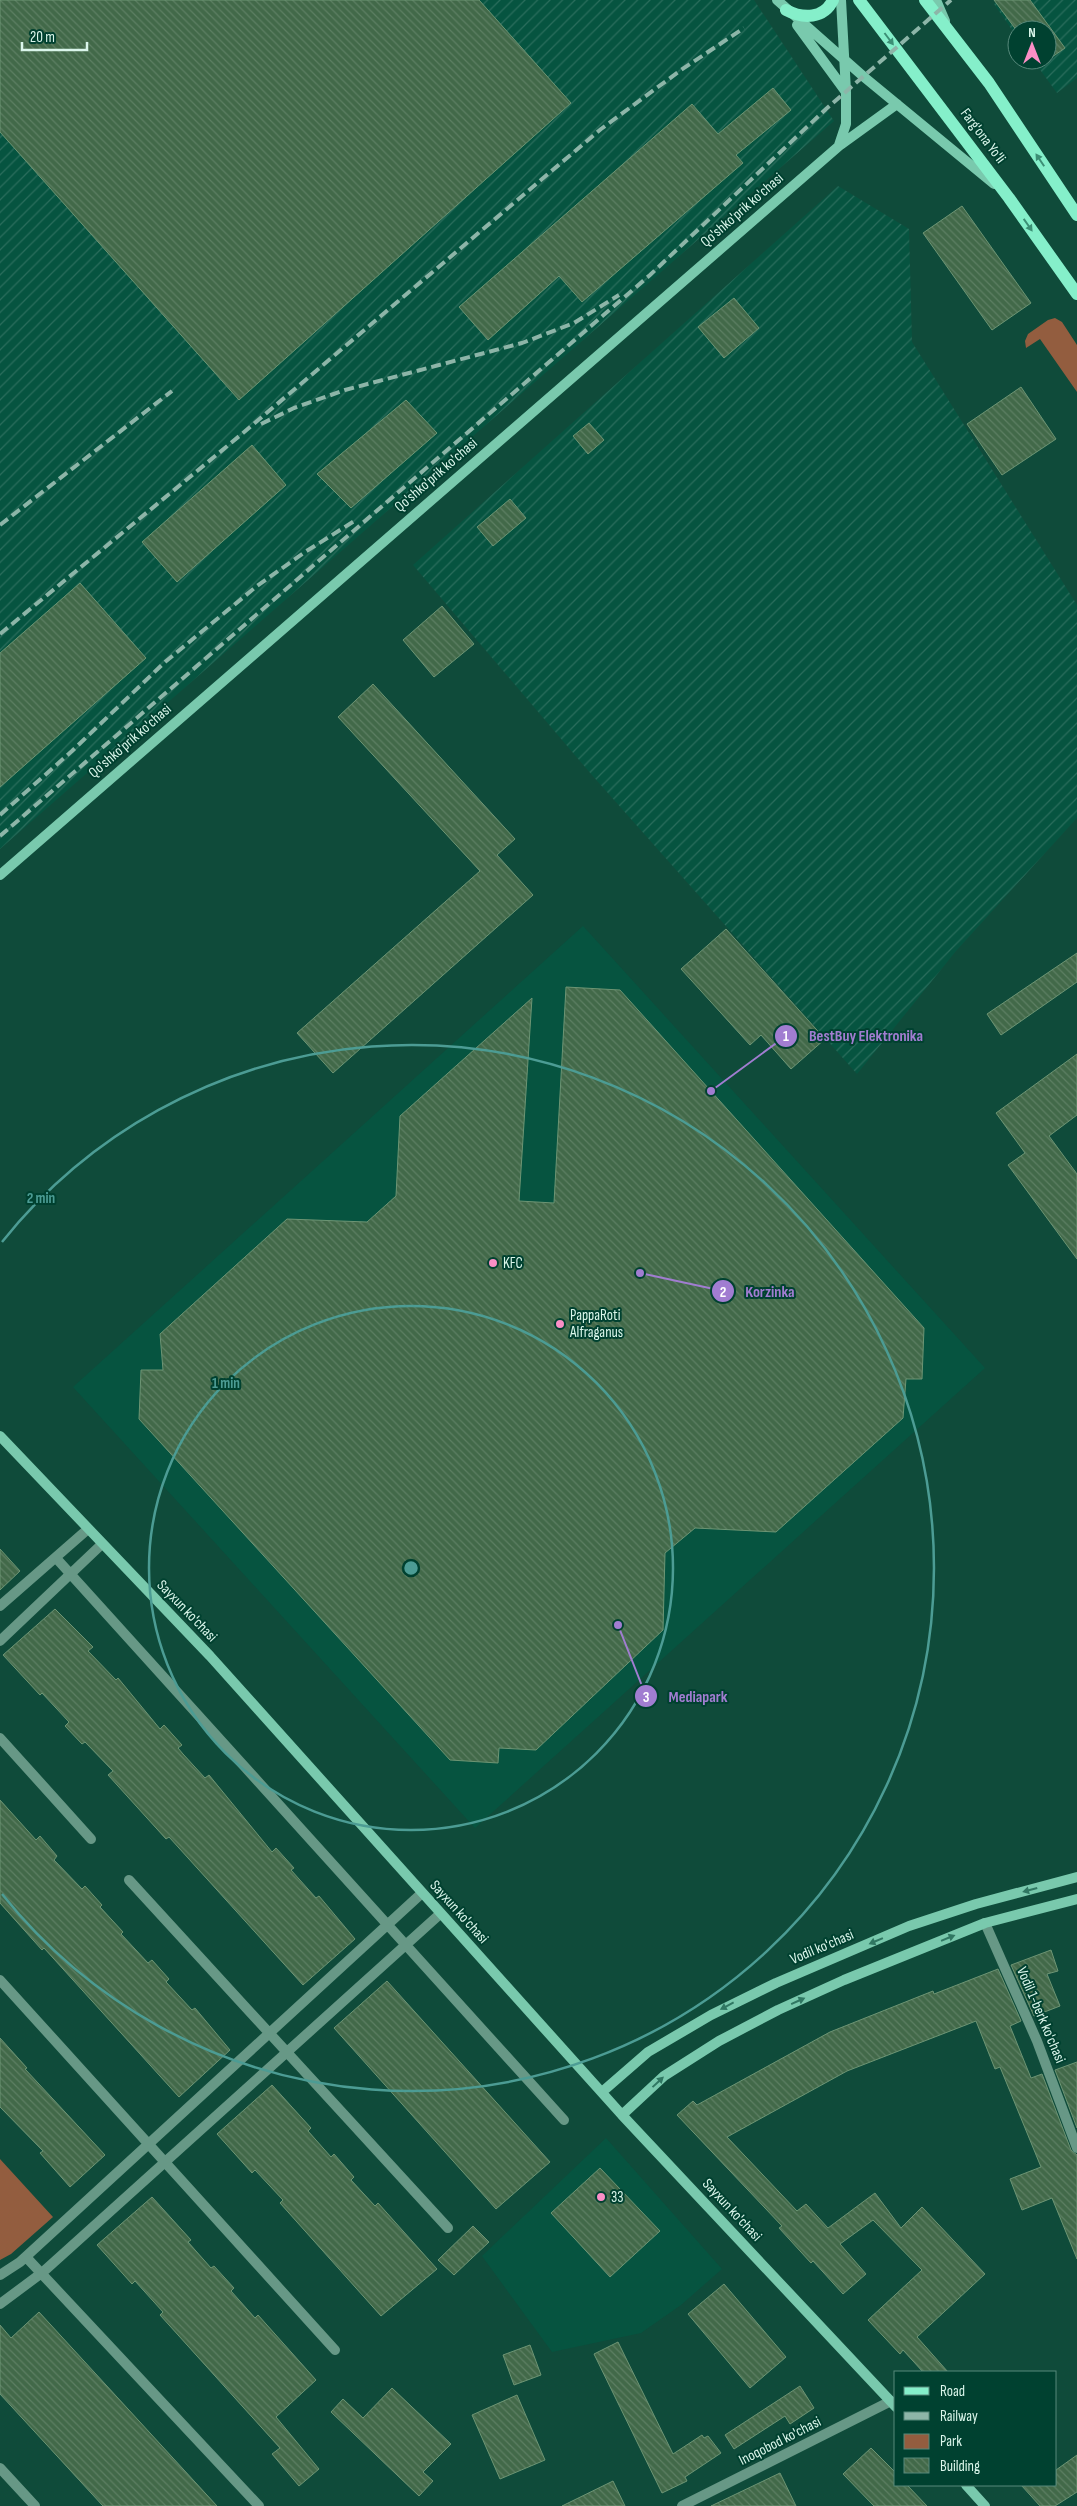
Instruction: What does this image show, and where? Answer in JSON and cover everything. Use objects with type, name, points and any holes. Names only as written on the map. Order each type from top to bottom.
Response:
[{"type":"main road","points":[[781,5],[795,15],[814,16],[824,11],[834,0]]},
{"type":"main road","name":"Farg'ona Yo'li","points":[[859,0],[1010,198],[1077,294]]},
{"type":"main road","points":[[925,0],[989,83],[1077,215]]},
{"type":"street","points":[[838,146],[846,124],[841,0]]},
{"type":"street","points":[[936,0],[950,31]]},
{"type":"street","points":[[781,5],[1010,198]]},
{"type":"street","points":[[781,5],[846,92]]},
{"type":"street","name":"Qo'shko'prik ko'chasi","points":[[0,875],[838,146],[897,104]]},
{"type":"street","name":"Sayxun ko'chasi","points":[[0,1436],[210,1656],[622,2115],[893,2404]]},
{"type":"street","points":[[0,1606],[88,1529]]},
{"type":"street","points":[[0,1641],[102,1544]]},
{"type":"street","points":[[56,1558],[564,2120]]},
{"type":"street","points":[[0,1738],[91,1839]]},
{"type":"street","name":"Vodil ko'chasi","points":[[602,2092],[648,2052],[711,2015],[776,1983],[909,1926],[976,1904],[1077,1877]]},
{"type":"street","points":[[129,1880],[448,2228]]},
{"type":"street","points":[[0,2275],[26,2256],[422,1893]]},
{"type":"street","points":[[622,2115],[664,2076],[748,2025],[844,1980],[985,1924],[1077,1898]]},
{"type":"street","points":[[0,2304],[43,2272],[440,1914]]},
{"type":"street","name":"Vodil 1-berk ko'chasi","points":[[985,1924],[1037,2042],[1077,2148]]},
{"type":"street","points":[[0,1980],[335,2350]]},
{"type":"street","points":[[26,2256],[43,2272],[259,2506]]},
{"type":"street","name":"Inoqobod ko'chasi","points":[[682,2506],[893,2404]]},
{"type":"street","points":[[0,2468],[35,2506]]},
{"type":"street","points":[[967,2486],[985,2506]]},
{"type":"shaded area","points":[[0,0],[754,0],[834,121],[0,849]]},
{"type":"shaded area","points":[[998,0],[1077,0],[1077,78],[1057,93],[1040,70],[1057,70],[1057,20],[1007,20],[1007,23],[994,4]]},
{"type":"shaded area","points":[[838,186],[909,229],[912,342],[1077,605],[1077,818],[956,951],[857,1074],[591,774],[413,565]]},
{"type":"shaded area","points":[[583,926],[985,1368],[475,1828],[73,1387]]},
{"type":"shaded area","name":"33","points":[[606,2138],[722,2269],[681,2305],[641,2333],[552,2352],[482,2256]]},
{"type":"green space","points":[[1055,318],[1062,322],[1077,345],[1077,392],[1040,339],[1026,348],[1025,341],[1028,334],[1048,320]]},
{"type":"green space","points":[[0,2159],[53,2217],[11,2254],[0,2260]]},
{"type":"building","points":[[0,0],[479,0],[571,103],[239,400],[0,132]]},
{"type":"building","points":[[994,0],[1030,0],[1045,20],[1009,20]]},
{"type":"building","points":[[1057,37],[1065,48],[1057,54]]},
{"type":"building","points":[[773,88],[791,110],[736,155],[743,163],[582,302],[559,276],[488,340],[459,307],[692,104],[718,134]]},
{"type":"building","points":[[962,206],[1031,303],[992,330],[923,233]]},
{"type":"building","points":[[734,298],[759,328],[724,358],[698,327]]},
{"type":"building","points":[[1021,387],[1056,439],[1002,475],[967,424]]},
{"type":"building","points":[[406,400],[437,433],[351,508],[317,474]]},
{"type":"building","points":[[589,423],[604,440],[588,454],[573,436]]},
{"type":"building","points":[[252,445],[286,485],[177,582],[142,542]]},
{"type":"building","points":[[510,499],[526,518],[493,546],[477,527]]},
{"type":"building","points":[[80,583],[146,658],[0,787],[0,653]]},
{"type":"building","points":[[442,606],[474,644],[434,677],[403,640]]},
{"type":"building","points":[[373,684],[515,839],[497,855],[533,895],[333,1073],[297,1033],[480,871],[338,717]]},
{"type":"building","points":[[726,929],[825,1039],[791,1069],[761,1035],[750,1045],[681,969]]},
{"type":"building","points":[[1077,953],[1077,982],[1001,1035],[987,1014]]},
{"type":"building","points":[[566,987],[620,990],[924,1328],[922,1379],[906,1379],[903,1418],[776,1532],[695,1528],[665,1553],[663,1630],[536,1750],[499,1748],[498,1763],[450,1760],[139,1419],[141,1370],[163,1370],[160,1334],[287,1219],[367,1222],[396,1196],[400,1116],[532,998],[519,1201],[554,1203]]},
{"type":"building","points":[[1077,1054],[1077,1115],[1049,1136],[1077,1174],[1077,1259],[1008,1165],[1025,1153],[996,1113]]},
{"type":"building","points":[[0,1549],[20,1571],[0,1590]]},
{"type":"building","points":[[55,1609],[93,1647],[88,1651],[116,1680],[118,1678],[160,1729],[164,1725],[182,1745],[178,1748],[183,1754],[205,1778],[209,1775],[272,1852],[276,1848],[294,1868],[291,1870],[316,1898],[319,1896],[355,1939],[303,1985],[169,1837],[166,1839],[108,1775],[113,1771],[85,1742],[82,1744],[65,1726],[69,1722],[42,1693],[40,1695],[3,1655]]},
{"type":"building","points":[[0,1800],[36,1840],[40,1836],[57,1856],[54,1860],[82,1889],[85,1886],[102,1905],[100,1907],[123,1932],[121,1934],[148,1963],[152,1960],[169,1979],[166,1982],[192,2010],[195,2008],[230,2050],[179,2097],[44,1948],[42,1950],[0,1903]]},
{"type":"building","points":[[1051,1950],[1058,1971],[1047,1974],[1060,2006],[1034,2016],[1011,1965]]},
{"type":"building","points":[[998,1969],[1021,2021],[1010,2026],[1031,2078],[1042,2074],[1071,2150],[1077,2155],[1077,2259],[1052,2198],[1022,2210],[1010,2179],[1041,2167],[1000,2067],[995,2069],[976,2021],[847,2071],[727,2137],[797,2211],[806,2204],[828,2228],[875,2193],[901,2228],[922,2207],[985,2274],[917,2337],[947,2371],[922,2371],[903,2350],[900,2354],[868,2320],[922,2270],[873,2220],[840,2244],[866,2274],[843,2294],[813,2261],[811,2263],[779,2228],[782,2226],[677,2115],[693,2101],[697,2105],[830,2032],[933,1991],[934,1994]]},
{"type":"building","points":[[387,1981],[550,2162],[496,2209],[334,2028]]},
{"type":"building","points":[[0,2038],[27,2068],[25,2069],[105,2155],[70,2187],[40,2153],[43,2151],[0,2107]]},
{"type":"building","points":[[1077,2062],[1077,2128],[1055,2070]]},
{"type":"building","points":[[272,2085],[311,2128],[308,2131],[331,2157],[334,2154],[354,2177],[351,2180],[375,2206],[378,2203],[437,2269],[381,2316],[280,2203],[283,2200],[255,2170],[252,2173],[217,2134]]},
{"type":"building","points":[[600,2168],[660,2231],[610,2277],[551,2213]]},
{"type":"building","points":[[152,2197],[191,2240],[188,2242],[211,2268],[214,2266],[234,2288],[231,2291],[255,2318],[258,2315],[316,2380],[276,2417],[319,2469],[299,2486],[272,2454],[280,2448],[160,2315],[163,2312],[135,2281],[132,2284],[97,2245]]},
{"type":"building","points":[[473,2226],[489,2242],[454,2275],[438,2260]]},
{"type":"building","points":[[724,2284],[786,2357],[750,2388],[688,2314]]},
{"type":"building","points":[[39,2312],[217,2506],[103,2506],[0,2394],[0,2325],[11,2338]]},
{"type":"building","points":[[618,2342],[673,2454],[702,2435],[704,2438],[708,2436],[721,2453],[685,2477],[687,2481],[662,2493],[594,2354]]},
{"type":"building","points":[[530,2345],[541,2375],[514,2385],[503,2355]]},
{"type":"building","points":[[800,2386],[814,2408],[790,2424],[785,2416],[734,2449],[725,2435]]},
{"type":"building","points":[[392,2388],[451,2444],[423,2472],[433,2481],[419,2496],[331,2412],[343,2399],[363,2418]]},
{"type":"building","points":[[517,2395],[545,2460],[500,2479],[472,2415]]},
{"type":"building","points":[[871,2448],[894,2471],[894,2486],[908,2486],[927,2506],[874,2506],[843,2474]]},
{"type":"building","points":[[1077,2455],[1077,2492],[1055,2506],[1040,2506],[1022,2486],[1057,2486],[1057,2469]]},
{"type":"building","points":[[780,2473],[796,2506],[711,2506]]},
{"type":"building","points":[[613,2481],[625,2506],[562,2506]]},
{"type":"railway","points":[[0,836],[650,275],[826,109],[951,0]]},
{"type":"railway","points":[[0,634],[243,433],[601,129],[681,70],[744,28]]},
{"type":"railway","points":[[261,424],[294,408],[345,390],[522,343],[574,323],[619,295]]},
{"type":"railway","points":[[0,525],[172,391]]},
{"type":"railway","points":[[0,815],[72,751],[165,662],[257,586],[305,552],[356,520]]},
{"type":"place","name":"BestBuy Elektronika","points":[[711,1091]]},
{"type":"place","name":"KFC","points":[[493,1263]]},
{"type":"place","name":"Korzinka","points":[[640,1273]]},
{"type":"place","name":"PappaRoti Alfraganus","points":[[560,1324]]},
{"type":"place","name":"Mediapark","points":[[618,1625]]},
{"type":"place","name":"33","points":[[601,2197]]}]
